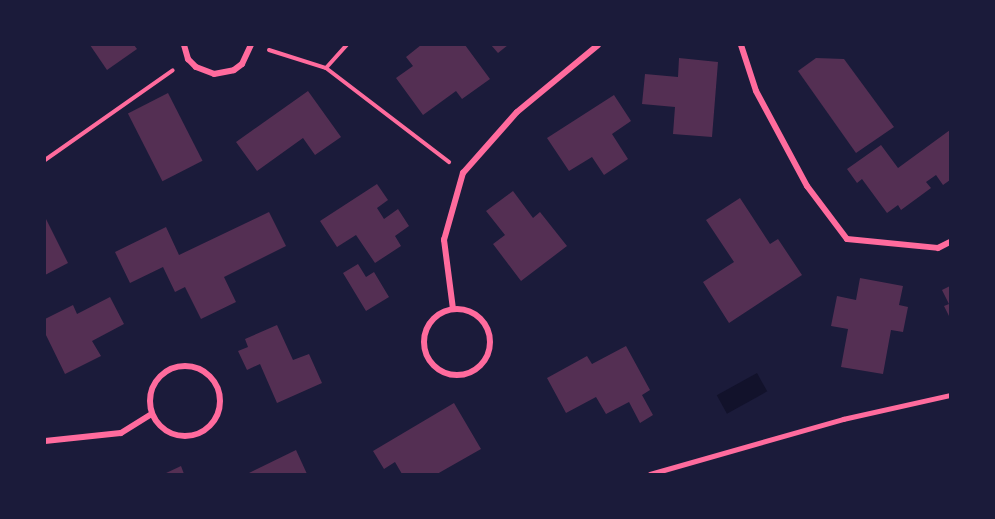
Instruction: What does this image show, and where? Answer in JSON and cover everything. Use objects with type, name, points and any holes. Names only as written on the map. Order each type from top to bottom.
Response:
[{"type":"street","points":[[184,45],[188,59],[204,72],[225,73],[242,64],[251,45]]},
{"type":"street","points":[[453,309],[444,240],[463,173],[517,112],[598,45]]},
{"type":"street","points":[[741,45],[756,91],[807,186],[848,239],[938,248],[950,242]]},
{"type":"street","points":[[453,309],[474,314],[489,331],[489,353],[475,370],[465,375],[443,373],[427,358],[424,348],[423,337],[433,318],[453,309]]},
{"type":"street","points":[[189,366],[210,376],[217,386],[220,409],[216,419],[199,434],[176,436],[166,432],[152,414],[151,390],[165,371],[189,366]]},
{"type":"street","points":[[45,441],[121,433],[152,414]]},
{"type":"lane","points":[[650,474],[843,419],[950,395]]},
{"type":"path","points":[[251,45],[326,68],[463,173]]},
{"type":"path","points":[[326,68],[347,45]]},
{"type":"path","points":[[45,160],[188,59]]},
{"type":"shaded area","points":[[757,373],[767,391],[727,414],[717,395]]},
{"type":"building","points":[[90,45],[134,45],[137,49],[107,70]]},
{"type":"building","points":[[421,45],[465,45],[490,79],[462,99],[456,91],[423,115],[396,78],[413,66],[406,57]]},
{"type":"building","points":[[491,45],[508,45],[498,53]]},
{"type":"building","points":[[679,58],[718,62],[712,137],[673,134],[675,107],[642,104],[645,74],[678,77]]},
{"type":"building","points":[[816,58],[844,59],[894,127],[856,153],[798,71]]},
{"type":"building","points":[[308,91],[341,137],[315,155],[303,138],[257,171],[236,142]]},
{"type":"building","points":[[168,93],[203,161],[162,181],[128,113]]},
{"type":"building","points":[[614,95],[631,121],[612,134],[628,159],[604,175],[592,157],[569,171],[547,138]]},
{"type":"building","points":[[950,130],[950,180],[943,185],[936,175],[926,182],[931,188],[901,210],[898,205],[887,213],[862,179],[857,183],[847,169],[881,145],[898,168]]},
{"type":"building","points":[[377,184],[388,200],[377,208],[384,219],[398,209],[409,226],[395,236],[401,246],[375,263],[356,235],[337,247],[320,221]]},
{"type":"building","points":[[513,191],[533,218],[540,212],[567,246],[521,281],[493,244],[505,235],[486,211]]},
{"type":"building","points":[[740,198],[770,244],[778,239],[802,275],[729,323],[703,282],[734,262],[706,220]]},
{"type":"building","points":[[269,212],[286,246],[224,277],[236,302],[201,319],[185,287],[175,292],[163,267],[130,283],[115,252],[166,227],[179,255]]},
{"type":"building","points":[[45,217],[68,263],[45,275]]},
{"type":"building","points":[[358,264],[366,277],[374,272],[389,297],[366,311],[343,273]]},
{"type":"building","points":[[860,278],[903,286],[899,305],[908,307],[903,332],[891,330],[883,374],[841,367],[848,329],[831,326],[837,296],[856,300]]},
{"type":"building","points":[[950,286],[950,318],[944,306],[949,304],[942,290]]},
{"type":"building","points":[[110,297],[124,324],[92,341],[101,356],[65,374],[45,333],[45,319],[73,305],[77,314]]},
{"type":"building","points":[[277,325],[293,360],[309,354],[322,383],[277,403],[260,364],[247,370],[238,351],[248,347],[245,339]]},
{"type":"building","points":[[626,346],[650,390],[642,395],[653,415],[640,423],[629,402],[606,414],[596,397],[566,413],[547,378],[587,356],[592,364]]},
{"type":"building","points":[[454,403],[481,449],[437,474],[402,474],[395,462],[384,469],[373,451]]},
{"type":"building","points":[[296,450],[307,474],[247,474]]},
{"type":"building","points":[[181,466],[184,474],[164,474]]}]
